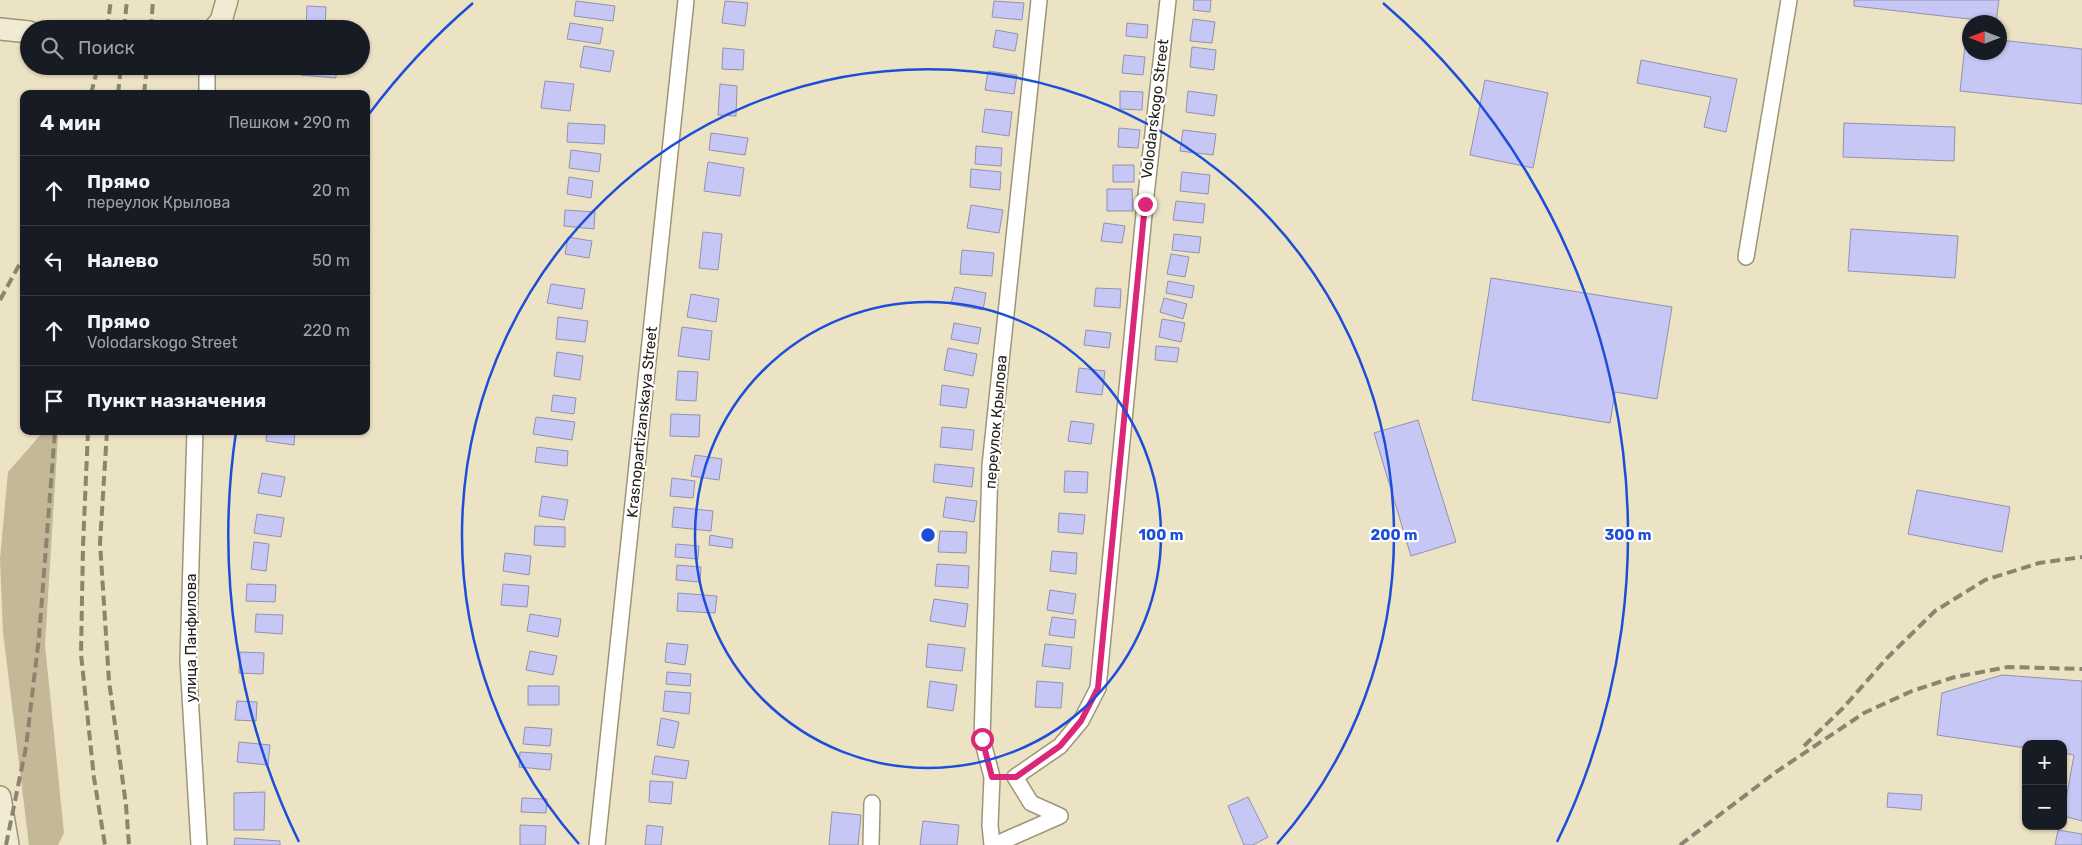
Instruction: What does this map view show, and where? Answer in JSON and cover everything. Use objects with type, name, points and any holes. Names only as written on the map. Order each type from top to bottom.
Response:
[{"type":"main road","points":[[221,20],[227,0]]},
{"type":"main road","points":[[0,29],[20,31]]},
{"type":"main road","points":[[0,797],[8,845]]},
{"type":"street","name":"Krasnopartizanskaya Street","points":[[597,845],[686,0]]},
{"type":"street","name":"переулок Крылова","points":[[993,845],[990,825],[992,777],[982,739],[990,466],[1039,0]]},
{"type":"street","name":"Volodarskogo Street","points":[[1016,777],[1060,746],[1081,721],[1098,688],[1145,204],[1168,0]]},
{"type":"street","points":[[1746,258],[1789,0]]},
{"type":"street","points":[[206,90],[207,75]]},
{"type":"street","name":"улица Панфилова","points":[[195,435],[188,661],[199,845]]},
{"type":"street","points":[[992,777],[1016,777],[1030,802],[1060,816],[993,845]]},
{"type":"street","points":[[871,845],[872,803]]},
{"type":"shaded area","points":[[40,435],[58,436],[45,645],[64,833],[58,845],[29,845],[3,632],[0,559],[8,472]]},
{"type":"building","points":[[1194,0],[1211,0],[1210,12],[1193,10]]},
{"type":"building","points":[[1854,0],[1999,0],[1997,15],[1962,15],[1962,18],[1854,6]]},
{"type":"building","points":[[576,1],[615,6],[613,21],[574,16]]},
{"type":"building","points":[[725,1],[748,3],[745,26],[722,23]]},
{"type":"building","points":[[994,1],[1024,3],[1022,20],[992,17]]},
{"type":"building","points":[[307,6],[326,7],[325,20],[306,20]]},
{"type":"building","points":[[1193,19],[1215,22],[1212,43],[1190,41]]},
{"type":"building","points":[[570,23],[603,28],[600,44],[567,39]]},
{"type":"building","points":[[1127,23],[1148,25],[1147,38],[1126,36]]},
{"type":"building","points":[[996,30],[1018,34],[1015,51],[993,47]]},
{"type":"building","points":[[2007,41],[2082,49],[2082,104],[1960,91],[1963,60],[2007,60]]},
{"type":"building","points":[[584,46],[614,51],[610,72],[580,67]]},
{"type":"building","points":[[1192,47],[1216,50],[1214,70],[1190,67]]},
{"type":"building","points":[[723,48],[744,50],[743,70],[722,69]]},
{"type":"building","points":[[1124,55],[1145,57],[1143,75],[1122,73]]},
{"type":"building","points":[[1641,60],[1737,79],[1726,132],[1704,127],[1711,97],[1637,83]]},
{"type":"building","points":[[988,71],[1017,75],[1014,94],[985,90]]},
{"type":"building","points":[[301,75],[336,75],[336,78]]},
{"type":"building","points":[[1485,80],[1548,93],[1533,168],[1470,155]]},
{"type":"building","points":[[545,81],[574,84],[570,111],[541,108]]},
{"type":"building","points":[[720,84],[737,86],[736,116],[718,115]]},
{"type":"building","points":[[1120,91],[1143,92],[1142,110],[1120,109]]},
{"type":"building","points":[[1188,91],[1217,95],[1214,116],[1186,112]]},
{"type":"building","points":[[985,109],[1012,112],[1009,136],[982,132]]},
{"type":"building","points":[[568,123],[605,125],[604,144],[567,142]]},
{"type":"building","points":[[1844,123],[1955,127],[1954,161],[1843,157]]},
{"type":"building","points":[[1119,128],[1140,130],[1138,148],[1118,147]]},
{"type":"building","points":[[1183,130],[1216,134],[1213,155],[1180,151]]},
{"type":"building","points":[[711,133],[748,138],[745,155],[709,150]]},
{"type":"building","points":[[976,146],[1002,148],[1001,166],[975,164]]},
{"type":"building","points":[[571,150],[601,154],[599,172],[569,168]]},
{"type":"building","points":[[708,162],[744,168],[740,196],[704,191]]},
{"type":"building","points":[[1113,165],[1134,165],[1134,182],[1113,182]]},
{"type":"building","points":[[971,169],[1001,172],[1000,190],[970,187]]},
{"type":"building","points":[[1182,172],[1210,175],[1208,194],[1180,191]]},
{"type":"building","points":[[569,177],[593,181],[591,198],[567,194]]},
{"type":"building","points":[[1107,189],[1132,189],[1133,211],[1107,211]]},
{"type":"building","points":[[1176,201],[1205,204],[1203,223],[1173,220]]},
{"type":"building","points":[[971,205],[1003,210],[999,233],[967,228]]},
{"type":"building","points":[[565,210],[595,212],[594,229],[564,226]]},
{"type":"building","points":[[1104,223],[1125,226],[1122,243],[1101,241]]},
{"type":"building","points":[[1851,229],[1958,236],[1955,278],[1848,271]]},
{"type":"building","points":[[703,232],[722,234],[718,270],[699,268]]},
{"type":"building","points":[[1174,234],[1201,237],[1199,253],[1172,250]]},
{"type":"building","points":[[568,237],[592,241],[589,258],[565,254]]},
{"type":"building","points":[[962,250],[994,253],[992,276],[960,274]]},
{"type":"building","points":[[1171,254],[1189,257],[1185,277],[1167,274]]},
{"type":"building","points":[[1491,278],[1672,307],[1657,399],[1615,392],[1610,423],[1472,400]]},
{"type":"building","points":[[1168,281],[1194,286],[1192,298],[1166,293]]},
{"type":"building","points":[[551,284],[585,289],[582,309],[547,303]]},
{"type":"building","points":[[955,287],[986,293],[983,310],[951,304]]},
{"type":"building","points":[[1096,288],[1121,289],[1120,308],[1094,306]]},
{"type":"building","points":[[691,294],[719,299],[716,322],[687,317]]},
{"type":"building","points":[[1164,298],[1187,304],[1183,319],[1160,312]]},
{"type":"building","points":[[558,317],[588,321],[585,342],[556,339]]},
{"type":"building","points":[[1162,319],[1185,323],[1181,342],[1159,337]]},
{"type":"building","points":[[954,323],[981,328],[978,344],[951,339]]},
{"type":"building","points":[[682,327],[712,331],[709,360],[678,356]]},
{"type":"building","points":[[1086,330],[1111,333],[1109,348],[1084,345]]},
{"type":"building","points":[[1156,346],[1179,348],[1177,362],[1155,360]]},
{"type":"building","points":[[948,348],[977,354],[973,376],[944,370]]},
{"type":"building","points":[[557,352],[583,356],[580,380],[554,376]]},
{"type":"building","points":[[1079,368],[1105,371],[1102,395],[1076,392]]},
{"type":"building","points":[[678,371],[698,372],[696,401],[676,400]]},
{"type":"building","points":[[942,385],[969,389],[966,408],[940,405]]},
{"type":"building","points":[[553,395],[576,398],[574,414],[551,411]]},
{"type":"building","points":[[671,414],[700,415],[699,437],[670,436]]},
{"type":"building","points":[[536,417],[575,422],[572,440],[533,434]]},
{"type":"building","points":[[1418,420],[1456,542],[1411,556],[1374,433]]},
{"type":"building","points":[[1071,421],[1094,424],[1091,444],[1068,441]]},
{"type":"building","points":[[942,427],[974,430],[972,450],[940,447]]},
{"type":"building","points":[[267,435],[295,435],[294,445],[266,441]]},
{"type":"building","points":[[537,447],[568,451],[567,466],[535,462]]},
{"type":"building","points":[[695,455],[722,459],[719,480],[691,476]]},
{"type":"building","points":[[935,464],[974,468],[972,487],[933,482]]},
{"type":"building","points":[[1065,471],[1088,472],[1087,493],[1064,492]]},
{"type":"building","points":[[262,473],[285,477],[281,497],[258,493]]},
{"type":"building","points":[[672,478],[695,481],[693,498],[670,496]]},
{"type":"building","points":[[1917,490],[2010,507],[2002,552],[1908,534]]},
{"type":"building","points":[[542,496],[568,500],[564,520],[539,516]]},
{"type":"building","points":[[946,497],[977,501],[974,522],[943,517]]},
{"type":"building","points":[[674,507],[713,511],[711,531],[672,527]]},
{"type":"building","points":[[1059,513],[1085,515],[1083,534],[1058,532]]},
{"type":"building","points":[[257,514],[284,518],[281,537],[254,533]]},
{"type":"building","points":[[535,526],[565,527],[565,547],[534,545]]},
{"type":"building","points":[[940,531],[967,532],[966,553],[938,552]]},
{"type":"building","points":[[710,535],[733,539],[732,548],[709,545]]},
{"type":"building","points":[[254,542],[269,544],[266,571],[251,569]]},
{"type":"building","points":[[676,544],[699,546],[698,559],[675,557]]},
{"type":"building","points":[[1052,551],[1077,553],[1076,574],[1050,571]]},
{"type":"building","points":[[505,553],[531,556],[529,575],[503,571]]},
{"type":"building","points":[[937,564],[969,566],[968,588],[935,586]]},
{"type":"building","points":[[677,565],[701,567],[700,582],[676,580]]},
{"type":"building","points":[[247,584],[276,585],[275,602],[246,601]]},
{"type":"building","points":[[503,584],[529,586],[527,607],[501,605]]},
{"type":"building","points":[[1050,590],[1076,594],[1073,614],[1047,610]]},
{"type":"building","points":[[678,593],[717,596],[715,613],[677,611]]},
{"type":"building","points":[[934,599],[968,604],[965,627],[930,621]]},
{"type":"building","points":[[256,614],[283,615],[282,634],[255,632]]},
{"type":"building","points":[[530,614],[561,619],[558,637],[527,631]]},
{"type":"building","points":[[1052,617],[1076,620],[1074,638],[1049,635]]},
{"type":"building","points":[[667,643],[688,645],[685,665],[665,662]]},
{"type":"building","points":[[928,644],[965,648],[962,671],[926,667]]},
{"type":"building","points":[[1045,644],[1072,647],[1070,669],[1042,666]]},
{"type":"building","points":[[530,651],[557,656],[553,675],[526,670]]},
{"type":"building","points":[[240,652],[264,653],[263,674],[239,673]]},
{"type":"building","points":[[667,672],[691,674],[690,686],[666,684]]},
{"type":"building","points":[[2002,675],[2082,681],[2082,821],[2067,817],[2067,794],[2074,755],[2067,754],[2067,740],[2022,740],[2022,747],[1937,735],[1942,693]]},
{"type":"building","points":[[930,681],[957,685],[953,711],[927,707]]},
{"type":"building","points":[[1037,681],[1063,683],[1061,708],[1035,707]]},
{"type":"building","points":[[528,686],[559,686],[559,705],[528,705]]},
{"type":"building","points":[[665,691],[691,693],[689,714],[663,711]]},
{"type":"building","points":[[237,701],[257,702],[256,721],[235,720]]},
{"type":"building","points":[[661,718],[679,722],[674,748],[657,745]]},
{"type":"building","points":[[525,727],[552,729],[550,746],[523,744]]},
{"type":"building","points":[[239,742],[270,745],[268,765],[237,762]]},
{"type":"building","points":[[520,752],[552,754],[550,770],[519,767]]},
{"type":"building","points":[[655,756],[689,761],[686,779],[652,774]]},
{"type":"building","points":[[650,781],[673,782],[671,804],[649,802]]},
{"type":"building","points":[[265,792],[264,830],[234,830],[234,793]]},
{"type":"building","points":[[1888,793],[1922,795],[1921,810],[1887,807]]},
{"type":"building","points":[[1248,797],[1268,837],[1253,845],[1244,845],[1228,806]]},
{"type":"building","points":[[522,798],[547,799],[546,813],[521,812]]},
{"type":"building","points":[[832,812],[861,815],[858,845],[829,845]]},
{"type":"building","points":[[923,821],[959,825],[957,845],[920,845]]},
{"type":"building","points":[[520,825],[546,826],[545,845],[520,845]]},
{"type":"building","points":[[647,825],[663,827],[661,845],[645,845]]},
{"type":"building","points":[[2058,830],[2082,834],[2082,845],[2055,845]]},
{"type":"building","points":[[235,838],[280,841],[280,845],[234,845]]},
{"type":"railway","points":[[108,20],[111,0]]},
{"type":"railway","points":[[125,20],[127,0]]},
{"type":"railway","points":[[152,20],[153,0]]},
{"type":"railway","points":[[92,90],[96,75]]},
{"type":"railway","points":[[118,90],[120,75]]},
{"type":"railway","points":[[144,90],[146,75]]},
{"type":"railway","points":[[0,300],[20,263]]},
{"type":"railway","points":[[6,845],[26,747],[39,637],[55,435]]},
{"type":"railway","points":[[88,435],[81,654],[94,778],[105,845]]},
{"type":"railway","points":[[107,435],[100,543],[109,681],[126,805],[129,845]]},
{"type":"railway","points":[[1804,746],[1843,708],[1887,658],[1935,611],[1985,580],[2039,563],[2082,557]]},
{"type":"railway","points":[[1680,845],[1776,772],[1864,713],[1912,691],[1955,677],[2008,667],[2082,669]]},
{"type":"route","points":[[982,739],[992,777],[1016,777],[1060,746],[1081,721],[1098,688],[1145,204]]}]
